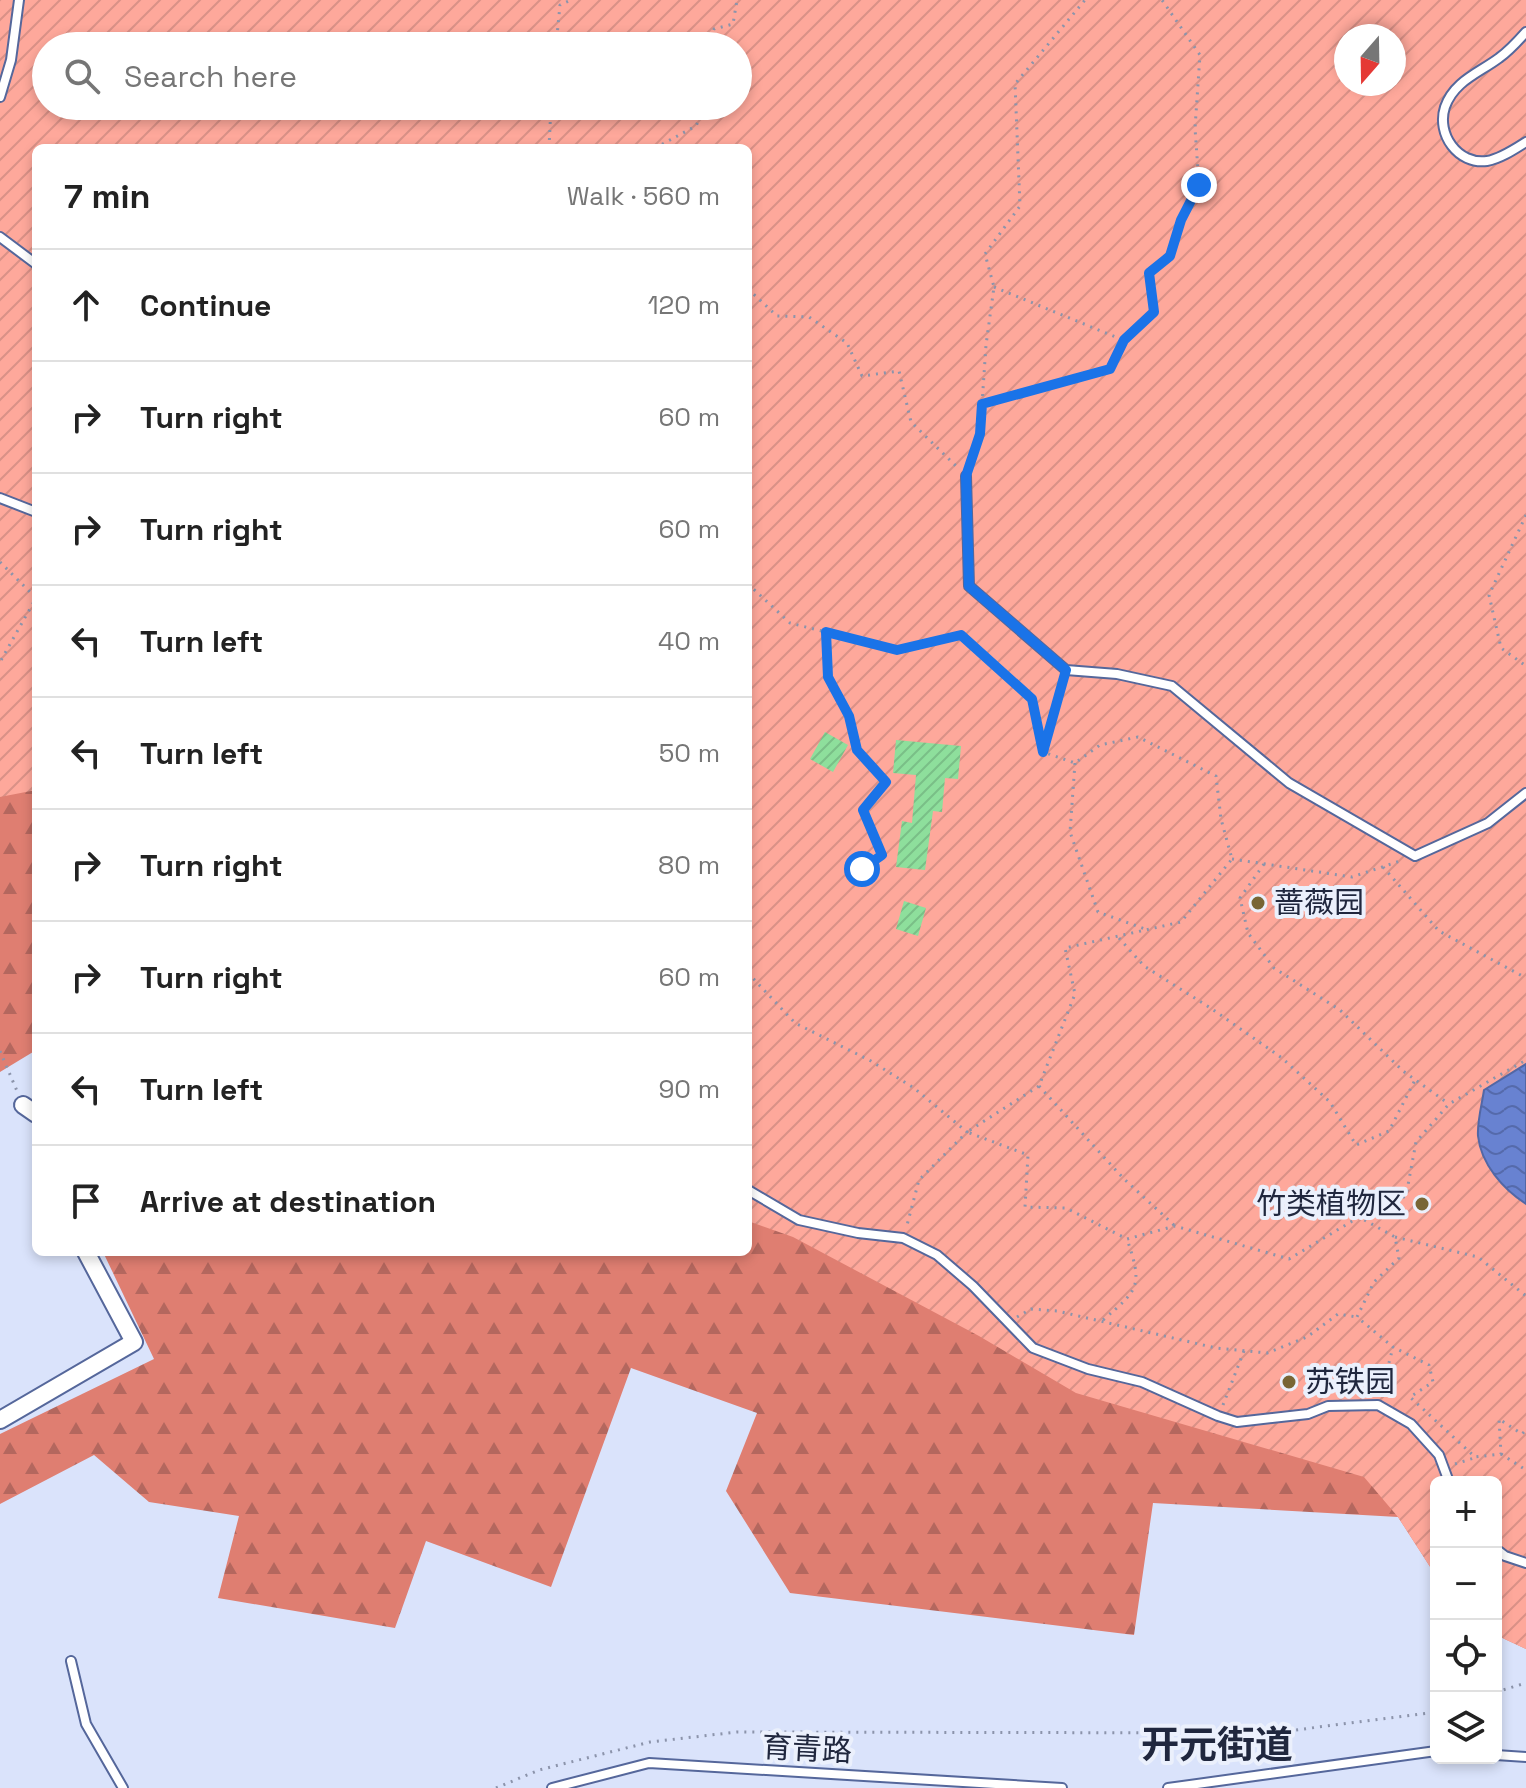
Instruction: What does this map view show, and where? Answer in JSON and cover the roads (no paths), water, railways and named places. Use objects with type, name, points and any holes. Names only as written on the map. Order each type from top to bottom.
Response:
[{"type":"street","points":[[0,1420],[134,1342],[88,1256]]},
{"type":"lane","points":[[0,97],[11,60],[19,0]]},
{"type":"lane","points":[[1526,32],[1499,58],[1461,82],[1445,107],[1443,132],[1451,147],[1474,161],[1489,161],[1526,142]]},
{"type":"lane","points":[[0,237],[32,261]]},
{"type":"lane","points":[[966,476],[969,586],[1066,670],[1117,674],[1172,686],[1289,783],[1415,856],[1488,823],[1526,793]]},
{"type":"lane","points":[[0,498],[32,510]]},
{"type":"lane","points":[[752,1192],[799,1220],[858,1233],[903,1238],[937,1255],[973,1286],[1033,1348],[1056,1358],[1142,1382],[1218,1416],[1237,1422],[1308,1414],[1328,1406],[1378,1405],[1411,1424],[1439,1455],[1447,1476]]},
{"type":"lane","points":[[1502,1554],[1526,1563]]},
{"type":"lane","points":[[71,1661],[86,1724],[123,1788]]},
{"type":"lane","points":[[1168,1788],[1430,1752]]},
{"type":"lane","points":[[1502,1755],[1526,1757]]},
{"type":"lane","name":"育青路","points":[[552,1788],[649,1763],[1062,1788]]},
{"type":"water","points":[[1526,1064],[1526,1204],[1501,1183],[1488,1166],[1478,1131],[1484,1090]]},
{"type":"place","name":"蔷薇园","points":[[1258,903]]},
{"type":"place","name":"竹类植物区","points":[[1422,1204]]},
{"type":"place","name":"苏铁园","points":[[1289,1382]]},
{"type":"district","name":"开元街道","points":[[1217,1745]]}]
